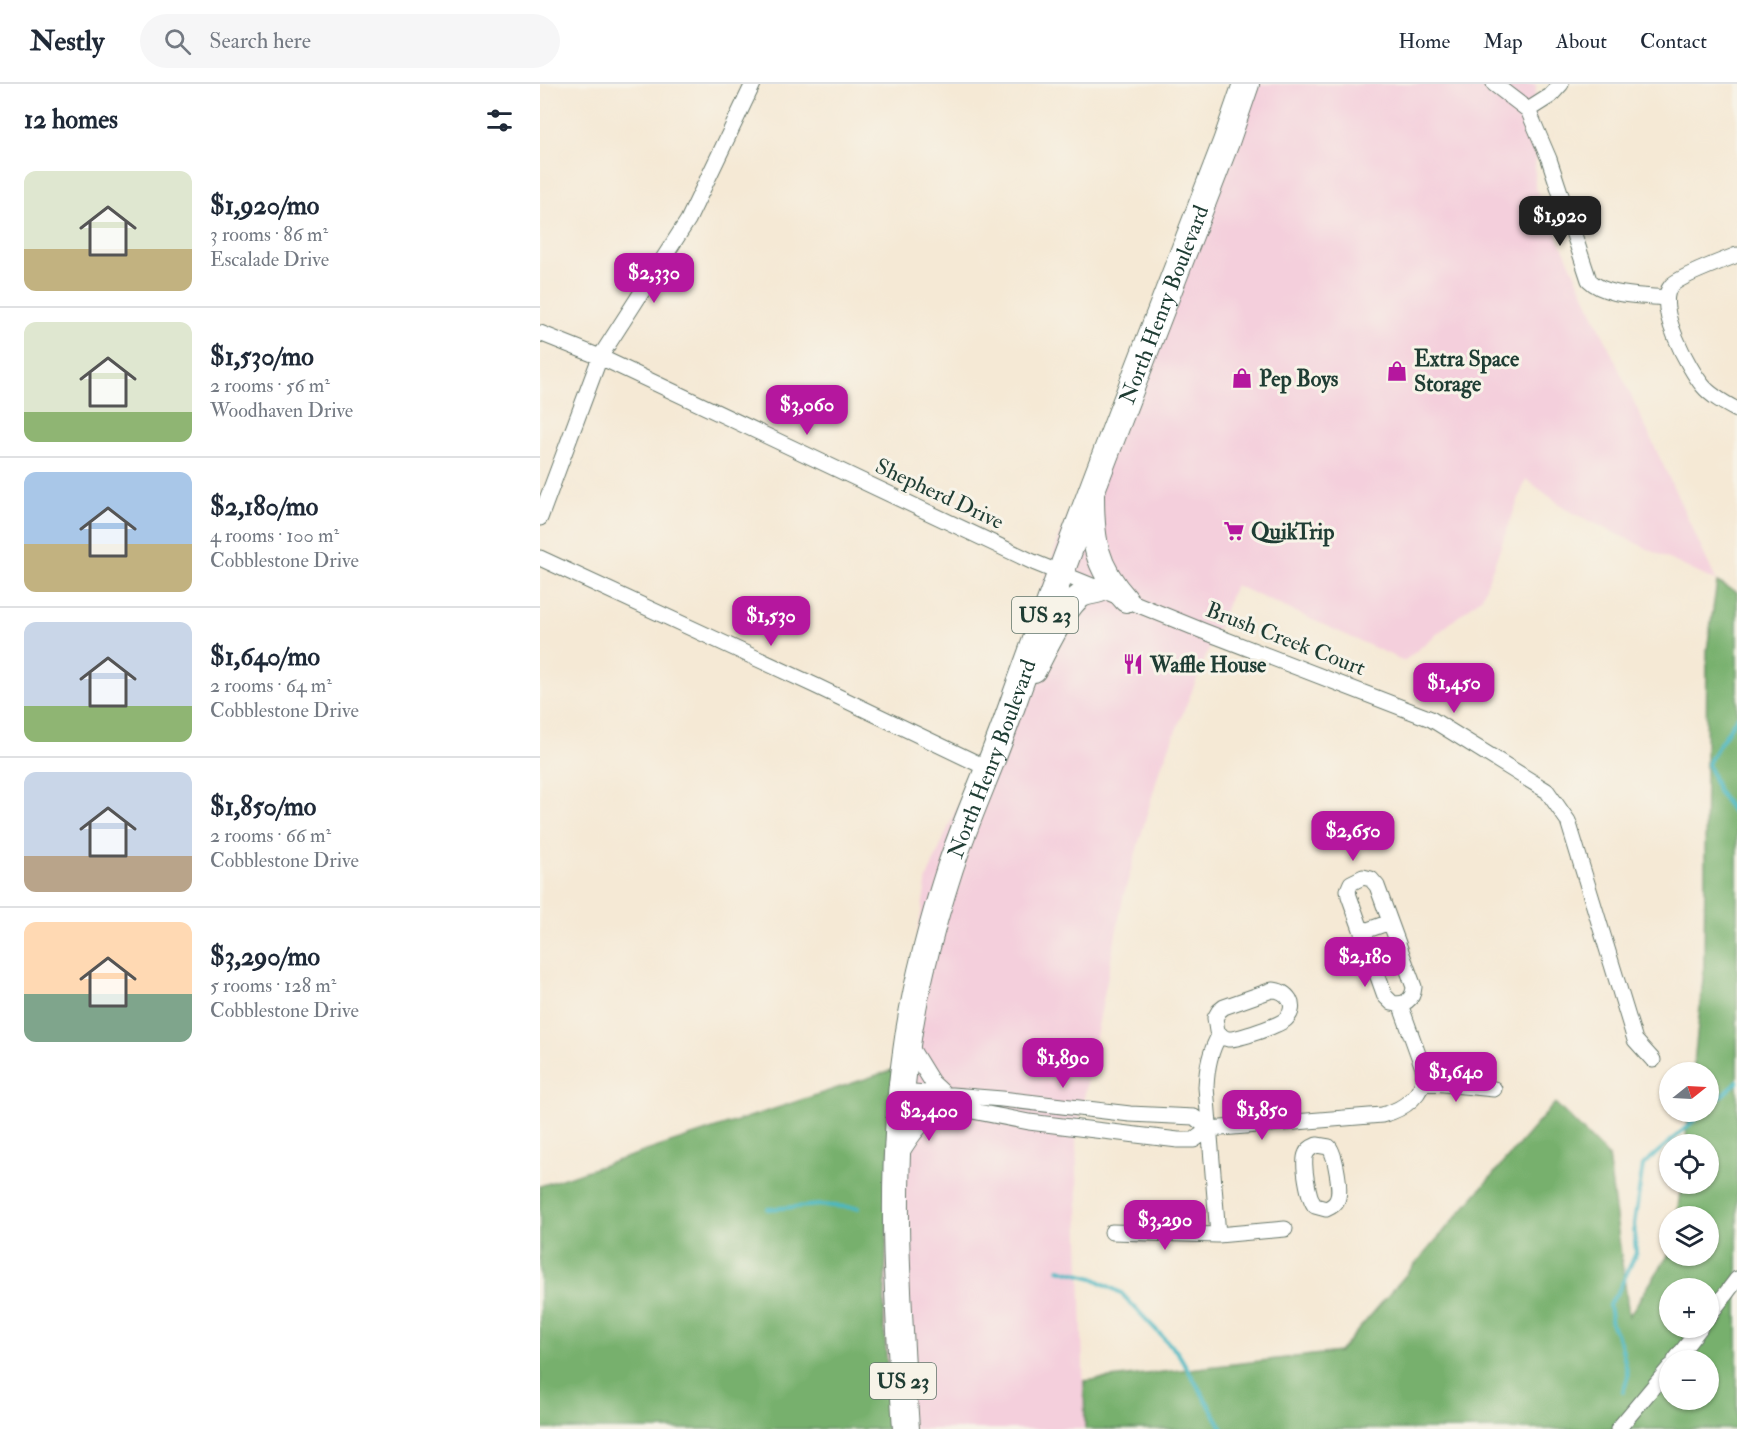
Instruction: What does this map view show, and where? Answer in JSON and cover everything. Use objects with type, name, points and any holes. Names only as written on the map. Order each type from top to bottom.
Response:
[{"type":"highway","name":"North Henry Boulevard","points":[[906,1429],[895,1236],[897,1160],[900,1097],[907,1042],[926,953],[951,868],[987,768],[1222,153],[1246,84]]},
{"type":"main road","points":[[1092,491],[1092,529],[1096,553],[1114,586],[1126,600]]},
{"type":"main road","points":[[1006,722],[1058,625],[1071,606],[1081,596],[1101,590]]},
{"type":"street","points":[[540,518],[600,357],[688,220],[716,166],[753,84]]},
{"type":"street","points":[[1494,84],[1528,110],[1549,159],[1589,280],[1595,286],[1607,291],[1665,298]]},
{"type":"street","points":[[1528,110],[1550,96],[1561,84]]},
{"type":"street","points":[[1737,255],[1703,268],[1671,285],[1665,298],[1671,328],[1703,387],[1737,410]]},
{"type":"street","name":"Shepherd Drive","points":[[540,333],[600,357],[1060,573]]},
{"type":"street","points":[[540,558],[987,768]]},
{"type":"street","name":"Brush Creek Court","points":[[1060,573],[1431,719],[1547,791],[1568,821],[1635,1040],[1653,1060]]},
{"type":"street","points":[[1358,878],[1368,878],[1375,883],[1390,922],[1414,987],[1410,998],[1400,1004],[1392,1002],[1385,996],[1348,892],[1352,883],[1358,878]]},
{"type":"street","points":[[1362,932],[1390,922]]},
{"type":"street","points":[[1272,990],[1282,992],[1290,1000],[1290,1013],[1282,1022],[1236,1038],[1226,1038],[1220,1034],[1215,1028],[1215,1020],[1217,1013],[1224,1007],[1272,990]]},
{"type":"street","points":[[907,1042],[932,1082],[955,1102],[1029,1122],[1194,1140],[1209,1129],[1382,1115],[1395,1111],[1412,1099],[1423,1082],[1424,1068],[1400,1004]]},
{"type":"street","points":[[1218,1235],[1209,1129],[1207,1067],[1220,1034]]},
{"type":"street","points":[[1423,1082],[1494,1089]]},
{"type":"street","points":[[900,1097],[955,1102],[999,1099],[1130,1114],[1194,1118],[1209,1129]]},
{"type":"street","points":[[897,1160],[921,1125],[931,1116],[955,1102]]},
{"type":"street","points":[[1313,1120],[1317,1145]]},
{"type":"street","points":[[1112,1232],[1218,1235],[1285,1229]]},
{"type":"street","points":[[1719,1303],[1737,1279]]},
{"type":"street","points":[[1683,1350],[1692,1338]]},
{"type":"street","points":[[1618,1429],[1659,1380]]},
{"type":"shaded area","points":[[1249,84],[1536,84],[1535,187],[1717,582],[1569,511],[1526,479],[1482,597],[1404,661],[1235,585],[1159,772],[1123,898],[1076,1139],[1085,1429],[892,1429],[884,1324],[891,1096],[927,878],[999,708],[1059,538]]},
{"type":"green space","points":[[1717,582],[1737,592],[1737,1429],[1085,1429],[1084,1381],[1339,1352],[1555,1103],[1608,1156],[1629,1316],[1661,1266],[1719,1266],[1719,1206],[1678,1206],[1680,1194],[1719,1194],[1719,1134],[1686,1134],[1688,1122],[1719,1122],[1719,1062],[1694,1062],[1704,970],[1707,650]]},
{"type":"green space","points":[[895,1069],[891,1096],[884,1324],[892,1429],[540,1429],[540,1186]]},
{"type":"waterway","points":[[1737,717],[1708,764],[1718,791],[1737,818]]},
{"type":"waterway","points":[[1719,1098],[1737,1082]]},
{"type":"waterway","points":[[1623,1392],[1628,1376],[1621,1344],[1612,1325],[1609,1305],[1620,1288],[1636,1253],[1634,1224],[1643,1165],[1692,1122]]},
{"type":"waterway","points":[[768,1209],[822,1205],[858,1208]]},
{"type":"waterway","points":[[1059,1269],[1093,1278],[1121,1293],[1178,1353],[1223,1429]]},
{"type":"place","name":"Extra Space Storage","points":[[1397,371]]},
{"type":"place","name":"Pep Boys","points":[[1242,378]]},
{"type":"place","name":"QuikTrip","points":[[1234,531]]},
{"type":"place","name":"Waffle House","points":[[1133,664]]}]
